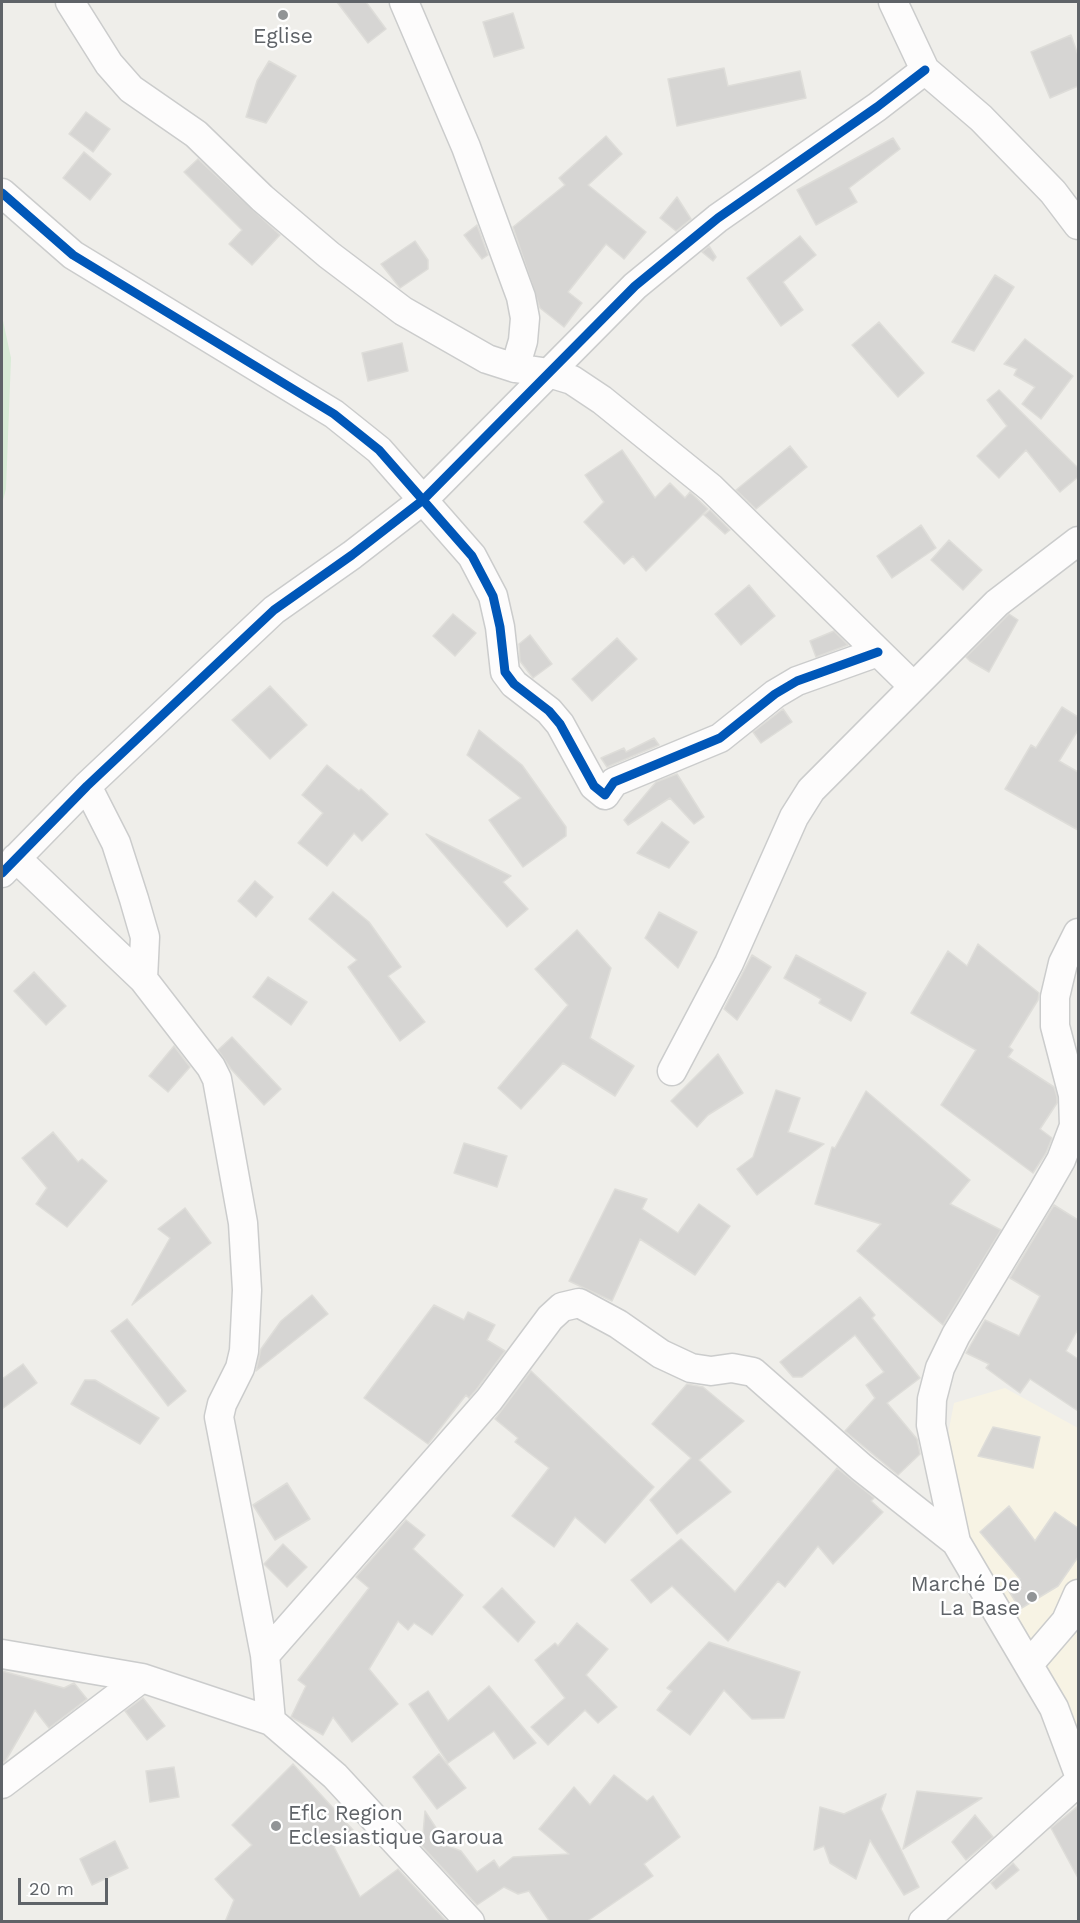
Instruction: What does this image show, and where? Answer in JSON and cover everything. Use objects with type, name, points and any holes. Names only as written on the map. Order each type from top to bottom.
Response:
[{"type":"street","points":[[70,2],[109,64],[131,89],[196,135],[262,198],[329,255],[403,310],[487,359],[515,368],[549,373],[572,380],[602,400],[711,488],[913,687]]},
{"type":"street","points":[[404,2],[466,147],[521,297],[525,318],[523,341],[515,368]]},
{"type":"street","points":[[893,2],[925,70],[989,126],[1053,192],[1078,225]]},
{"type":"street","points":[[271,1721],[265,1655],[219,1417],[222,1404],[240,1368],[244,1351],[247,1290],[243,1223],[221,1094],[211,1067],[143,979],[9,866],[87,786],[274,610],[352,555],[423,500],[635,286],[718,218],[877,107],[925,70]]},
{"type":"street","points":[[2,193],[73,255],[334,414],[379,450],[472,556],[493,596],[505,672],[514,684],[549,711],[560,724],[594,786],[605,795],[614,782],[720,738],[775,694],[797,681],[878,652]]},
{"type":"street","points":[[672,1071],[729,963],[794,817],[811,790],[997,603],[1078,541]]},
{"type":"street","points":[[87,786],[116,843],[140,918],[146,944],[143,979]]},
{"type":"street","points":[[1078,933],[1063,963],[1055,997],[1054,1026],[1073,1095],[1074,1126],[1061,1160],[956,1335],[940,1368],[932,1399],[931,1425],[956,1542],[1030,1663],[1054,1708],[1078,1772]]},
{"type":"street","points":[[265,1655],[489,1401],[550,1318],[562,1306],[579,1303],[618,1324],[661,1354],[692,1368],[711,1371],[732,1368],[753,1372],[861,1467],[956,1542]]},
{"type":"street","points":[[1030,1663],[1065,1621],[1078,1594]]},
{"type":"street","points":[[2,1654],[142,1678],[271,1721],[335,1776],[470,1922]]},
{"type":"street","points":[[2,1784],[142,1678]]},
{"type":"street","points":[[923,1922],[1078,1782]]},
{"type":"shaded area","name":"Marché De La Base","points":[[1005,1388],[1078,1428],[1078,1792],[1037,1687],[934,1507],[954,1403]]},
{"type":"green space","points":[[2,316],[11,358],[6,489],[2,504]]},
{"type":"building","points":[[337,2],[366,2],[386,29],[368,43]]},
{"type":"building","points":[[513,13],[524,48],[494,57],[483,22]]},
{"type":"building","points":[[1071,35],[1078,55],[1078,86],[1050,98],[1031,52]]},
{"type":"building","points":[[269,61],[296,76],[266,123],[246,117],[257,81]]},
{"type":"building","points":[[724,68],[728,86],[800,71],[806,98],[677,126],[668,79]]},
{"type":"building","points":[[86,112],[110,129],[93,152],[69,134]]},
{"type":"building","points":[[606,136],[622,154],[588,185],[646,232],[624,259],[606,244],[568,292],[582,303],[564,327],[540,308],[513,227],[565,185],[559,178]]},
{"type":"building","points":[[893,138],[900,149],[849,188],[857,202],[816,225],[797,190]]},
{"type":"building","points":[[84,152],[111,174],[90,200],[63,178]]},
{"type":"building","points":[[198,159],[280,235],[252,265],[229,244],[242,230],[184,172]]},
{"type":"building","points":[[677,197],[691,219],[676,231],[660,218]]},
{"type":"building","points":[[477,225],[488,255],[482,259],[464,235]]},
{"type":"building","points":[[800,236],[816,255],[783,282],[803,310],[781,326],[747,278]]},
{"type":"building","points":[[415,241],[428,260],[428,269],[400,288],[381,264]]},
{"type":"building","points":[[709,246],[716,257],[713,261],[702,252]]},
{"type":"building","points":[[995,275],[1014,287],[974,351],[952,342]]},
{"type":"building","points":[[879,322],[924,373],[898,397],[852,345]]},
{"type":"building","points":[[1025,339],[1073,376],[1041,419],[1022,404],[1035,387],[1014,375],[1017,369],[1004,364]]},
{"type":"building","points":[[402,343],[408,371],[368,381],[362,353]]},
{"type":"building","points":[[999,390],[1078,468],[1078,477],[1060,492],[1026,450],[999,478],[977,456],[1007,426],[987,400]]},
{"type":"building","points":[[790,446],[807,467],[756,509],[736,490]]},
{"type":"building","points":[[622,450],[655,498],[670,483],[685,498],[690,492],[708,509],[646,571],[633,556],[624,564],[584,522],[604,502],[585,475]]},
{"type":"building","points":[[710,510],[730,530],[725,534],[704,515]]},
{"type":"building","points":[[921,525],[936,548],[892,578],[877,556]]},
{"type":"building","points":[[949,540],[982,570],[963,590],[931,560]]},
{"type":"building","points":[[749,585],[775,616],[741,645],[715,614]]},
{"type":"building","points":[[453,614],[476,633],[455,656],[433,636]]},
{"type":"building","points":[[1009,614],[1018,620],[989,672],[966,657]]},
{"type":"building","points":[[834,631],[848,645],[816,657],[810,641]]},
{"type":"building","points":[[530,635],[552,664],[533,678],[520,661],[519,644]]},
{"type":"building","points":[[617,638],[637,659],[592,701],[572,679]]},
{"type":"building","points":[[270,686],[307,725],[270,759],[232,720]]},
{"type":"building","points":[[1062,707],[1078,717],[1078,730],[1059,761],[1078,772],[1078,830],[1005,789],[1031,745],[1036,748]]},
{"type":"building","points":[[783,709],[792,722],[761,743],[753,732]]},
{"type":"building","points":[[479,730],[522,765],[566,827],[566,836],[523,867],[489,820],[521,798],[467,755]]},
{"type":"building","points":[[654,738],[659,745],[607,767],[601,758],[624,748],[626,752]]},
{"type":"building","points":[[327,765],[359,791],[361,789],[388,814],[362,841],[354,833],[327,866],[298,843],[323,813],[302,795]]},
{"type":"building","points":[[677,774],[704,817],[694,824],[670,798],[628,825],[624,820],[656,782]]},
{"type":"building","points":[[662,822],[689,842],[669,868],[637,853]]},
{"type":"building","points":[[426,834],[511,876],[503,882],[528,909],[507,927]]},
{"type":"building","points":[[255,881],[273,897],[256,917],[238,901]]},
{"type":"building","points":[[333,892],[369,922],[401,967],[388,976],[425,1022],[400,1041],[348,967],[357,960],[309,919]]},
{"type":"building","points":[[659,912],[697,932],[678,968],[645,938]]},
{"type":"building","points":[[577,930],[611,968],[590,1038],[634,1066],[615,1096],[563,1063],[521,1109],[498,1088],[568,1005],[535,969]]},
{"type":"building","points":[[978,944],[1039,993],[1038,1000],[1009,1047],[1013,1050],[1008,1057],[1054,1087],[1057,1097],[1057,1103],[1040,1129],[1052,1138],[1046,1153],[1033,1173],[941,1105],[976,1050],[911,1013],[948,951],[967,966]]},
{"type":"building","points":[[752,955],[771,967],[737,1020],[724,1009]]},
{"type":"building","points":[[796,955],[866,993],[851,1021],[819,1003],[821,999],[784,978]]},
{"type":"building","points":[[34,972],[66,1006],[46,1025],[14,991]]},
{"type":"building","points":[[268,977],[307,1002],[291,1025],[253,997]]},
{"type":"building","points":[[232,1037],[281,1089],[264,1105],[231,1069],[218,1050]]},
{"type":"building","points":[[174,1046],[190,1067],[168,1092],[149,1076]]},
{"type":"building","points":[[718,1054],[743,1093],[708,1115],[697,1127],[671,1101]]},
{"type":"building","points":[[776,1090],[800,1098],[788,1132],[824,1144],[757,1195],[737,1169],[753,1157]]},
{"type":"building","points":[[866,1091],[970,1180],[950,1204],[1001,1230],[943,1325],[857,1251],[881,1224],[815,1204],[832,1147],[835,1148]]},
{"type":"building","points":[[53,1132],[78,1162],[82,1159],[107,1181],[67,1227],[36,1204],[47,1188],[22,1158]]},
{"type":"building","points":[[464,1143],[507,1156],[497,1187],[454,1173]]},
{"type":"building","points":[[615,1189],[647,1199],[642,1209],[678,1233],[699,1204],[730,1226],[695,1275],[640,1239],[612,1301],[569,1281]]},
{"type":"building","points":[[1054,1205],[1078,1220],[1078,1329],[1066,1351],[1078,1359],[1078,1411],[1030,1379],[1020,1393],[986,1368],[989,1364],[966,1353],[985,1320],[1019,1336],[1040,1296],[1010,1278]]},
{"type":"building","points":[[185,1208],[211,1243],[132,1305],[170,1238],[158,1229]]},
{"type":"building","points":[[312,1295],[328,1314],[256,1371],[261,1349],[281,1321]]},
{"type":"building","points":[[860,1297],[875,1315],[872,1318],[920,1378],[887,1403],[917,1439],[920,1454],[898,1475],[845,1431],[875,1398],[866,1385],[884,1372],[855,1335],[802,1377],[793,1377],[780,1362]]},
{"type":"building","points":[[434,1305],[464,1320],[468,1312],[495,1325],[487,1340],[505,1351],[476,1390],[469,1398],[466,1395],[428,1444],[364,1398]]},
{"type":"building","points":[[127,1319],[186,1391],[168,1406],[111,1331]]},
{"type":"building","points":[[23,1364],[37,1383],[2,1409],[2,1379]]},
{"type":"building","points":[[531,1371],[654,1487],[605,1543],[575,1517],[554,1547],[512,1516],[549,1468],[515,1442],[518,1438],[495,1419]]},
{"type":"building","points":[[85,1380],[95,1380],[159,1418],[140,1444],[71,1404]]},
{"type":"building","points":[[687,1384],[703,1387],[744,1421],[699,1460],[731,1492],[677,1534],[650,1500],[691,1458],[652,1424]]},
{"type":"building","points":[[993,1427],[1040,1437],[1033,1468],[978,1456]]},
{"type":"building","points":[[837,1468],[874,1498],[871,1501],[883,1512],[833,1564],[818,1546],[785,1587],[778,1581],[728,1641],[672,1586],[651,1603],[631,1580],[681,1539],[735,1592]]},
{"type":"building","points":[[287,1483],[310,1519],[275,1540],[253,1505]]},
{"type":"building","points":[[1009,1506],[1035,1541],[1055,1512],[1078,1528],[1078,1557],[1058,1586],[1020,1609],[1007,1588],[1020,1579],[980,1532]]},
{"type":"building","points":[[406,1520],[425,1535],[413,1549],[463,1595],[432,1635],[414,1623],[408,1630],[398,1621],[369,1669],[398,1704],[352,1742],[333,1717],[323,1735],[291,1717],[306,1686],[298,1680],[369,1588],[356,1577]]},
{"type":"building","points":[[283,1544],[307,1567],[287,1587],[264,1564]]},
{"type":"building","points":[[502,1588],[535,1622],[518,1642],[483,1607]]},
{"type":"building","points":[[577,1623],[608,1649],[586,1675],[617,1707],[598,1723],[585,1710],[548,1745],[531,1727],[565,1698],[535,1660],[555,1643],[558,1646]]},
{"type":"building","points":[[709,1642],[800,1672],[784,1718],[752,1719],[724,1690],[690,1735],[657,1710],[672,1691],[667,1688]]},
{"type":"building","points":[[2,1671],[64,1688],[74,1683],[87,1699],[49,1728],[35,1710],[2,1764]]},
{"type":"building","points":[[489,1686],[536,1743],[514,1759],[494,1731],[448,1763],[409,1704],[428,1691],[448,1721]]},
{"type":"building","points":[[143,1698],[165,1726],[147,1740],[125,1711]]},
{"type":"building","points":[[439,1754],[466,1788],[437,1809],[413,1777]]},
{"type":"building","points":[[293,1764],[353,1830],[334,1847],[360,1897],[398,1869],[447,1922],[225,1922],[234,1900],[215,1879],[252,1845],[232,1825]]},
{"type":"building","points":[[174,1767],[179,1797],[150,1802],[146,1771]]},
{"type":"building","points":[[614,1775],[647,1801],[653,1796],[680,1837],[644,1864],[653,1876],[586,1922],[550,1922],[529,1891],[518,1894],[504,1887],[477,1905],[422,1846],[425,1811],[448,1846],[461,1851],[477,1872],[494,1860],[499,1868],[513,1857],[569,1854],[539,1829],[574,1787],[590,1805]]},
{"type":"building","points":[[917,1791],[982,1798],[903,1849]]},
{"type":"building","points":[[886,1794],[881,1809],[919,1887],[904,1895],[870,1840],[856,1879],[830,1863],[824,1846],[814,1850],[820,1807],[844,1814]]},
{"type":"building","points":[[1078,1806],[1078,1878],[1051,1828]]},
{"type":"building","points":[[975,1815],[993,1837],[966,1860],[952,1842]]},
{"type":"building","points":[[115,1841],[128,1868],[92,1885],[80,1859]]},
{"type":"building","points":[[1013,1863],[1019,1870],[996,1889],[991,1883]]},
{"type":"cycle path","points":[[2,873],[87,786],[274,610],[352,555],[423,500],[635,286],[718,218],[877,107],[925,70]]},
{"type":"cycle path","points":[[2,193],[73,255],[334,414],[379,450],[472,556],[493,596],[500,627],[505,672],[514,684],[549,711],[560,724],[594,786],[605,795],[614,782],[720,738],[775,694],[797,681],[878,652]]},
{"type":"place","name":"Eglise","points":[[283,15]]},
{"type":"place","name":"Marché De La Base","points":[[1032,1597]]},
{"type":"place","name":"Eflc Region Eclesiastique Garoua","points":[[276,1826]]}]
